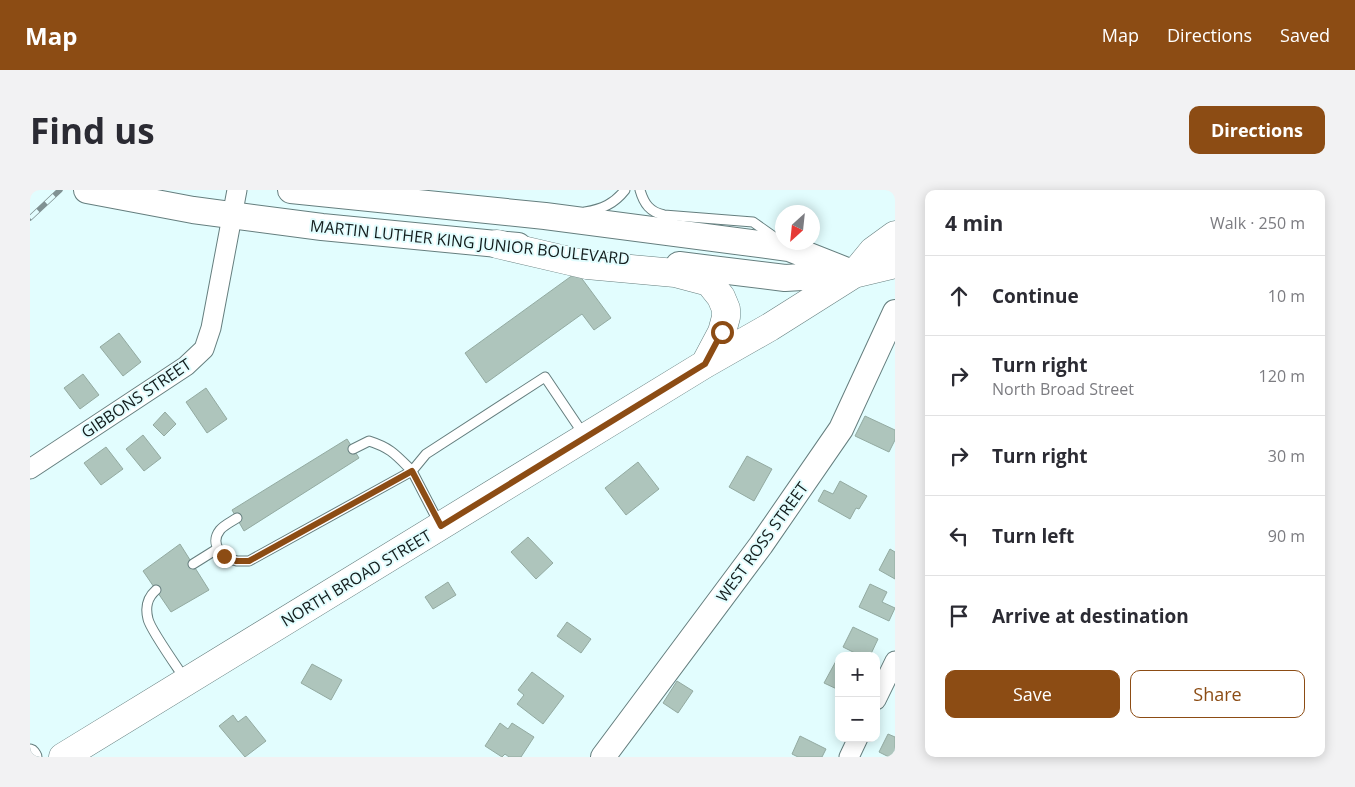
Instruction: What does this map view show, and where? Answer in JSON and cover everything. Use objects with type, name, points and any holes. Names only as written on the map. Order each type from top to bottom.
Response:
[{"type":"main road","name":"MARTIN LUTHER KING JUNIOR BOULEVARD","points":[[87,190],[193,210],[235,202],[322,227],[496,244],[785,278],[854,274],[895,264]]},
{"type":"main road","name":"MARTIN LUTHER KING JUNIOR BOULEVARD","points":[[291,190],[545,216],[775,246]]},
{"type":"main road","points":[[895,235],[873,251],[854,274],[895,282]]},
{"type":"main road","points":[[496,244],[587,265],[676,273],[709,282],[726,309],[726,317],[722,332],[705,364]]},
{"type":"main road","name":"MARTIN LUTHER KING JUNIOR BOULEVARD","points":[[794,250],[854,274]]},
{"type":"main road","name":"NORTH BROAD STREET","points":[[63,757],[854,274]]},
{"type":"street","name":"GIBBONS STREET","points":[[30,469],[186,366],[204,349],[211,328],[235,202]]},
{"type":"street","name":"WEST ROSS STREET","points":[[603,757],[761,545],[841,429],[895,312]]},
{"type":"street","points":[[877,697],[895,661]]},
{"type":"street","points":[[850,757],[856,742]]},
{"type":"lane","points":[[545,216],[604,208],[617,200],[625,190]]},
{"type":"lane","points":[[640,190],[648,206],[655,213],[753,222],[775,238]]},
{"type":"lane","points":[[237,518],[221,528],[215,542],[217,549],[224,556],[236,561],[249,561],[412,471],[426,454],[545,377],[585,438]]},
{"type":"lane","points":[[353,449],[369,441],[392,450],[412,471],[441,526]]},
{"type":"lane","points":[[193,564],[217,549]]},
{"type":"lane","points":[[156,590],[149,596],[147,606],[148,620],[186,681]]},
{"type":"building","points":[[577,272],[611,318],[594,330],[582,314],[486,383],[465,353]]},
{"type":"building","points":[[119,333],[141,362],[123,376],[100,347]]},
{"type":"building","points":[[83,374],[99,395],[80,409],[64,388]]},
{"type":"building","points":[[206,388],[227,419],[207,433],[186,402]]},
{"type":"building","points":[[165,412],[176,424],[164,436],[153,425]]},
{"type":"building","points":[[865,416],[895,430],[895,440],[889,452],[855,436]]},
{"type":"building","points":[[143,435],[161,458],[144,471],[126,449]]},
{"type":"building","points":[[347,439],[359,458],[244,531],[232,510]]},
{"type":"building","points":[[106,447],[123,469],[101,485],[84,463]]},
{"type":"building","points":[[747,456],[772,469],[754,501],[729,487]]},
{"type":"building","points":[[638,462],[659,489],[626,515],[605,488]]},
{"type":"building","points":[[840,481],[867,496],[859,509],[856,508],[850,519],[818,501],[824,490],[833,494]]},
{"type":"building","points":[[528,537],[553,563],[536,579],[511,552]]},
{"type":"building","points":[[180,544],[209,590],[171,612],[143,571]]},
{"type":"building","points":[[890,549],[895,552],[895,579],[879,570]]},
{"type":"building","points":[[448,582],[456,595],[433,609],[425,597]]},
{"type":"building","points":[[870,584],[887,592],[882,602],[895,608],[889,621],[859,607]]},
{"type":"building","points":[[567,622],[591,639],[581,653],[557,636]]},
{"type":"building","points":[[853,627],[878,639],[872,652],[853,652],[843,647]]},
{"type":"building","points":[[835,663],[835,688],[824,683]]},
{"type":"building","points":[[312,664],[342,680],[331,700],[301,683]]},
{"type":"building","points":[[532,672],[564,696],[543,724],[517,704],[524,695],[518,690]]},
{"type":"building","points":[[677,681],[693,691],[678,713],[663,703]]},
{"type":"building","points":[[233,715],[238,722],[246,716],[266,741],[245,757],[219,726]]},
{"type":"building","points":[[500,723],[508,729],[512,723],[534,737],[521,757],[509,757],[505,754],[502,757],[485,746]]},
{"type":"building","points":[[888,734],[895,737],[895,757],[889,757],[879,752]]},
{"type":"building","points":[[800,736],[826,749],[822,757],[798,757],[792,754]]},
{"type":"railway","points":[[30,218],[60,190]]},
{"type":"route","points":[[224,556],[236,561],[249,561],[412,471],[441,526],[705,364],[722,332]]}]
